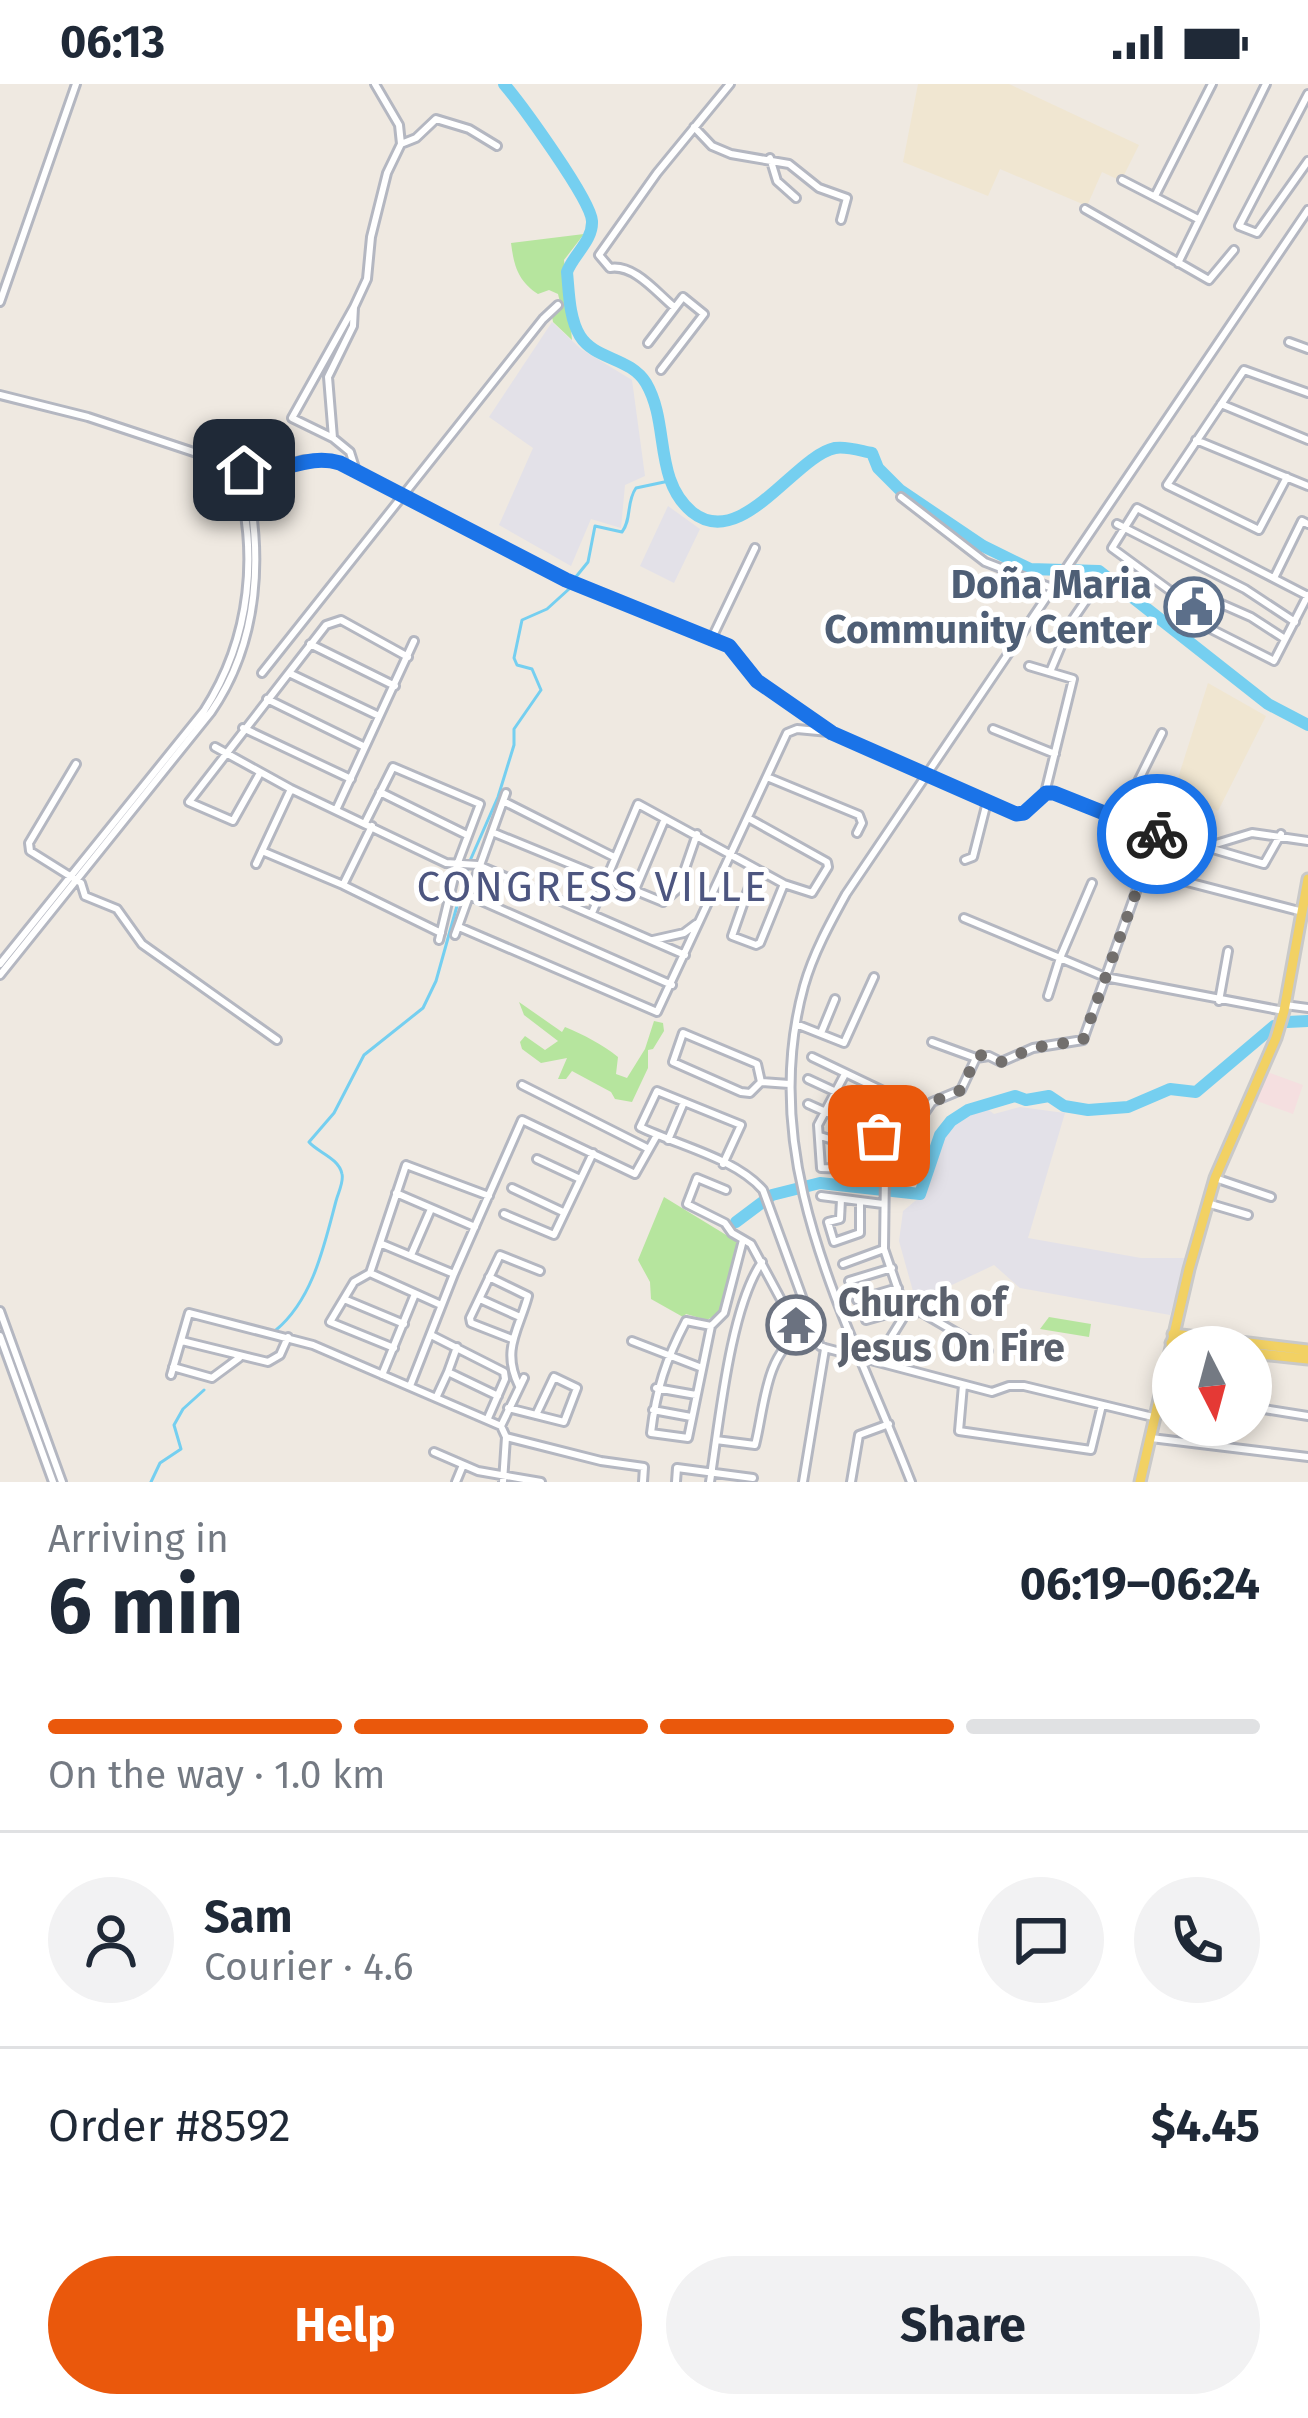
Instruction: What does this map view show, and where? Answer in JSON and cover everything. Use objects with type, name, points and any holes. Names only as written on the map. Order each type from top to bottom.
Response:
[{"type":"main road","points":[[1175,1326],[1215,1178],[1276,1038],[1308,879]]},
{"type":"main road","points":[[1272,1347],[1308,1350]]},
{"type":"main road","points":[[1272,1356],[1308,1360]]},
{"type":"main road","points":[[1140,1482],[1152,1422]]},
{"type":"street","points":[[0,302],[76,84]]},
{"type":"street","points":[[356,471],[350,452],[292,418],[367,279],[371,237],[387,173],[400,144],[399,125],[375,84]]},
{"type":"street","points":[[674,307],[634,272],[610,268],[599,255],[730,84]]},
{"type":"street","points":[[1155,196],[1212,84]]},
{"type":"street","points":[[1178,262],[1264,86],[1254,84]]},
{"type":"street","points":[[1308,94],[1238,226],[1257,233],[1308,161]]},
{"type":"street","points":[[400,144],[436,119],[497,146]]},
{"type":"street","points":[[694,127],[712,146],[789,164],[819,188],[847,198],[841,220]]},
{"type":"street","points":[[770,158],[777,181],[796,198]]},
{"type":"street","points":[[1123,180],[1198,219]]},
{"type":"street","points":[[1085,209],[1209,280],[1234,250]]},
{"type":"street","points":[[911,1482],[832,1290],[800,1186],[789,1084],[805,983],[846,894],[1308,210]]},
{"type":"street","points":[[648,343],[684,297],[703,311],[704,317],[661,370]]},
{"type":"street","points":[[262,674],[558,305]]},
{"type":"street","points":[[333,438],[326,384],[353,326],[354,308]]},
{"type":"street","points":[[1289,342],[1308,349]]},
{"type":"street","points":[[1287,477],[1259,530],[1167,484],[1246,369],[1308,393]]},
{"type":"street","points":[[0,395],[88,417],[244,470],[268,472],[318,459],[356,471],[566,580],[735,650],[757,681],[832,733],[987,802],[1024,813],[1046,793],[1073,679],[1029,666]]},
{"type":"street","points":[[1221,404],[1308,440]]},
{"type":"street","points":[[1196,440],[1308,486]]},
{"type":"street","points":[[1,970],[204,711],[224,678],[242,616],[250,553],[245,505],[234,466]]},
{"type":"street","points":[[74,878],[211,712],[232,679],[257,572],[255,520],[244,470]]},
{"type":"street","points":[[901,497],[985,562],[1053,587]]},
{"type":"street","points":[[1138,508],[1274,577],[1307,599],[1274,661],[1201,624],[1180,598],[1112,548],[1121,527],[1138,508]]},
{"type":"street","points":[[1274,577],[1302,521],[1308,524]]},
{"type":"street","points":[[1121,527],[1246,589],[1295,622]]},
{"type":"street","points":[[711,640],[754,548]]},
{"type":"street","points":[[1050,672],[1071,622],[1093,590]]},
{"type":"street","points":[[1201,595],[1251,617],[1285,639]]},
{"type":"street","points":[[260,773],[232,821],[189,802],[326,625],[341,620],[408,657]]},
{"type":"street","points":[[336,810],[414,640]]},
{"type":"street","points":[[310,644],[394,686]]},
{"type":"street","points":[[289,673],[379,716]]},
{"type":"street","points":[[267,698],[365,747]]},
{"type":"street","points":[[243,728],[351,779]]},
{"type":"street","points":[[614,857],[505,798],[475,866],[457,931],[657,1012],[787,733],[797,729],[832,733]]},
{"type":"street","points":[[993,729],[1055,754]]},
{"type":"street","points":[[1120,818],[1162,733]]},
{"type":"street","points":[[215,747],[290,789],[459,866],[475,866],[686,955]]},
{"type":"street","points":[[76,764],[28,848],[74,878],[85,896],[117,909],[142,944],[277,1040]]},
{"type":"street","points":[[262,851],[343,885],[440,936],[480,804],[393,767],[343,885]]},
{"type":"street","points":[[767,777],[859,815],[862,823],[857,833]]},
{"type":"street","points":[[256,864],[290,789]]},
{"type":"street","points":[[380,792],[467,835]]},
{"type":"street","points":[[1046,793],[1157,833],[1264,864],[1281,835]]},
{"type":"street","points":[[1175,801],[1203,806],[1206,847]]},
{"type":"street","points":[[965,860],[973,857],[987,802]]},
{"type":"street","points":[[592,913],[638,804],[784,884],[812,893],[827,862],[748,818]]},
{"type":"street","points":[[634,892],[664,821]]},
{"type":"street","points":[[492,832],[663,902],[678,889],[697,835]]},
{"type":"street","points":[[932,1042],[1001,1062],[1033,1048],[1083,1040],[1157,833]]},
{"type":"street","points":[[1206,847],[1243,834],[1308,841]]},
{"type":"street","points":[[756,869],[733,936],[760,943],[784,884]]},
{"type":"street","points":[[1142,870],[1299,911]]},
{"type":"street","points":[[1048,996],[1091,883]]},
{"type":"street","points":[[468,895],[672,985]]},
{"type":"street","points":[[964,918],[1105,977],[1219,1001],[1308,1008]]},
{"type":"street","points":[[649,940],[684,933],[699,922]]},
{"type":"street","points":[[1219,1001],[1228,952]]},
{"type":"street","points":[[796,1024],[844,1043],[874,977]]},
{"type":"street","points":[[820,1033],[835,999]]},
{"type":"street","points":[[683,1033],[757,1064],[761,1082],[750,1094],[740,1092],[673,1062],[683,1033]]},
{"type":"street","points":[[812,1057],[925,1111]]},
{"type":"street","points":[[877,1360],[906,1311],[884,1249],[885,1170],[932,1102],[961,1090],[976,1058]]},
{"type":"street","points":[[845,1074],[824,1112],[818,1135],[821,1168],[885,1170]]},
{"type":"street","points":[[808,1079],[892,1118]]},
{"type":"street","points":[[761,1082],[789,1084]]},
{"type":"street","points":[[522,1085],[649,1149]]},
{"type":"street","points":[[724,1164],[741,1125],[657,1091],[640,1127],[668,1140],[724,1164],[749,1174],[764,1190],[823,1347],[803,1482]]},
{"type":"street","points":[[858,1170],[902,1101]]},
{"type":"street","points":[[668,1140],[684,1102]]},
{"type":"street","points":[[808,1104],[879,1136]]},
{"type":"street","points":[[410,1386],[522,1120],[635,1174],[657,1135]]},
{"type":"street","points":[[818,1135],[849,1144],[858,1127]]},
{"type":"street","points":[[505,1214],[554,1235],[593,1153]]},
{"type":"street","points":[[538,1160],[578,1178]]},
{"type":"street","points":[[394,1348],[330,1322],[354,1282],[370,1273],[406,1165],[489,1196]]},
{"type":"street","points":[[726,1190],[698,1178],[687,1204],[725,1222],[751,1244],[800,1335],[823,1347],[992,1392],[1024,1386],[1152,1417]]},
{"type":"street","points":[[1215,1178],[1271,1197]]},
{"type":"street","points":[[512,1188],[563,1212]]},
{"type":"street","points":[[396,1193],[475,1227]]},
{"type":"street","points":[[821,1196],[883,1204]]},
{"type":"street","points":[[841,1199],[840,1219],[828,1222],[834,1242],[860,1233],[860,1201]]},
{"type":"street","points":[[1207,1203],[1248,1215]]},
{"type":"street","points":[[411,1255],[431,1209]]},
{"type":"street","points":[[711,1326],[686,1321],[656,1388],[651,1433],[688,1438],[711,1326],[724,1313],[743,1240]]},
{"type":"street","points":[[382,1244],[454,1274]]},
{"type":"street","points":[[843,1264],[884,1249]]},
{"type":"street","points":[[512,1339],[470,1323],[479,1298],[500,1255],[540,1271]]},
{"type":"street","points":[[711,1477],[740,1316],[752,1276],[762,1262]]},
{"type":"street","points":[[849,1281],[892,1268]]},
{"type":"street","points":[[370,1273],[441,1305]]},
{"type":"street","points":[[489,1277],[528,1299],[512,1339],[511,1370],[519,1386]]},
{"type":"street","points":[[857,1300],[898,1288]]},
{"type":"street","points":[[382,1375],[416,1294]]},
{"type":"street","points":[[479,1298],[520,1317]]},
{"type":"street","points":[[344,1299],[404,1324]]},
{"type":"street","points":[[0,1311],[57,1482]]},
{"type":"street","points":[[866,1320],[920,1312],[988,1351]]},
{"type":"street","points":[[241,1356],[212,1378],[172,1371],[189,1313],[288,1337],[501,1426],[506,1437],[503,1480]]},
{"type":"street","points":[[431,1335],[504,1372],[506,1379],[488,1418]]},
{"type":"street","points":[[716,1440],[755,1444],[773,1367],[789,1341],[800,1335]]},
{"type":"street","points":[[0,1336],[57,1482]]},
{"type":"street","points":[[181,1341],[268,1362],[280,1355],[288,1337]]},
{"type":"street","points":[[632,1341],[702,1368]]},
{"type":"street","points":[[436,1398],[457,1347]]},
{"type":"street","points":[[448,1372],[498,1396]]},
{"type":"street","points":[[508,1408],[536,1415],[564,1422],[577,1388],[554,1377],[536,1415]]},
{"type":"street","points":[[501,1426],[524,1378]]},
{"type":"street","points":[[963,1385],[958,1431],[1091,1450],[1102,1405]]},
{"type":"street","points":[[656,1388],[696,1394]]},
{"type":"street","points":[[653,1410],[692,1417]]},
{"type":"street","points":[[1272,1410],[1308,1416]]},
{"type":"street","points":[[851,1482],[859,1436],[889,1424]]},
{"type":"street","points":[[506,1437],[644,1467],[643,1482]]},
{"type":"street","points":[[1149,1437],[1308,1457]]},
{"type":"street","points":[[434,1452],[503,1480],[541,1482]]},
{"type":"street","points":[[456,1482],[463,1466]]},
{"type":"street","points":[[676,1482],[677,1468],[711,1477],[753,1478]]},
{"type":"shaded area","points":[[918,84],[1009,84],[1139,145],[1121,181],[1102,172],[1087,206],[1000,169],[988,196],[903,162]]},
{"type":"shaded area","points":[[552,322],[581,349],[632,380],[645,476],[625,485],[621,528],[591,519],[571,566],[499,525],[533,448],[489,417]]},
{"type":"shaded area","points":[[668,506],[700,529],[674,583],[640,566]]},
{"type":"shaded area","points":[[1208,683],[1266,716],[1218,811],[1174,791]]},
{"type":"shaded area","points":[[1267,1072],[1303,1085],[1293,1114],[1257,1101]]},
{"type":"shaded area","points":[[1020,1107],[1065,1113],[1028,1238],[1141,1258],[1187,1258],[1170,1315],[1020,1288],[994,1265],[916,1302],[899,1241],[903,1211],[926,1192],[945,1135],[961,1120],[986,1108],[994,1114]]},
{"type":"green space","points":[[584,234],[564,260],[572,340],[553,322],[551,311],[561,306],[558,294],[549,290],[538,294],[526,284],[511,243]]},
{"type":"green space","points":[[519,1002],[562,1032],[565,1027],[612,1052],[618,1057],[616,1074],[627,1078],[645,1049],[654,1021],[663,1023],[664,1031],[648,1050],[648,1068],[632,1102],[615,1099],[611,1092],[572,1071],[566,1079],[558,1079],[567,1058],[541,1063],[522,1049],[525,1036],[545,1050],[558,1041],[524,1015]]},
{"type":"green space","points":[[664,1197],[741,1244],[721,1312],[707,1320],[683,1317],[651,1299],[650,1282],[638,1260]]},
{"type":"green space","points":[[1049,1317],[1091,1324],[1089,1337],[1040,1329]]},
{"type":"waterway","points":[[504,84],[589,210],[589,235],[567,272],[576,329],[586,344],[631,368],[646,383],[672,484],[692,512],[711,521],[729,520],[767,498],[819,455],[835,448],[872,453],[878,468],[900,490],[983,546],[1030,569],[1099,571],[1268,704],[1308,725]]},
{"type":"waterway","points":[[575,578],[588,562],[595,526],[622,532],[636,488],[669,481]]},
{"type":"waterway","points":[[276,1330],[308,1287],[342,1180],[337,1164],[309,1142],[334,1113],[364,1055],[423,1008],[436,981],[469,863],[498,797],[514,745],[514,729],[541,690],[532,669],[517,665],[514,658],[522,620],[547,609],[569,589]]},
{"type":"waterway","points":[[1287,1022],[1308,1021]]},
{"type":"waterway","points":[[736,1222],[772,1195],[820,1183],[920,1194],[940,1135],[968,1110],[1015,1096],[1026,1100],[1049,1096],[1064,1106],[1088,1110],[1128,1107],[1170,1089],[1196,1092],[1274,1026]]},
{"type":"waterway","points":[[151,1482],[160,1463],[181,1449],[174,1425],[204,1390]]},
{"type":"way so far","points":[[879,1136],[902,1101],[925,1111],[932,1102],[961,1090],[980,1055],[1001,1062],[1033,1048],[1083,1040],[1157,834]]},
{"type":"place","name":"Doña Maria Community Center","points":[[1194,607]]},
{"type":"place","name":"Church of Jesus On Fire","points":[[796,1325]]},
{"type":"district","name":"CONGRESS VILLE","points":[[593,887]]},
{"type":"route","points":[[244,470],[268,472],[318,459],[340,463],[566,580],[729,646],[757,681],[806,716],[925,776],[1016,814],[1024,813],[1046,793],[1054,793],[1157,834]]}]
